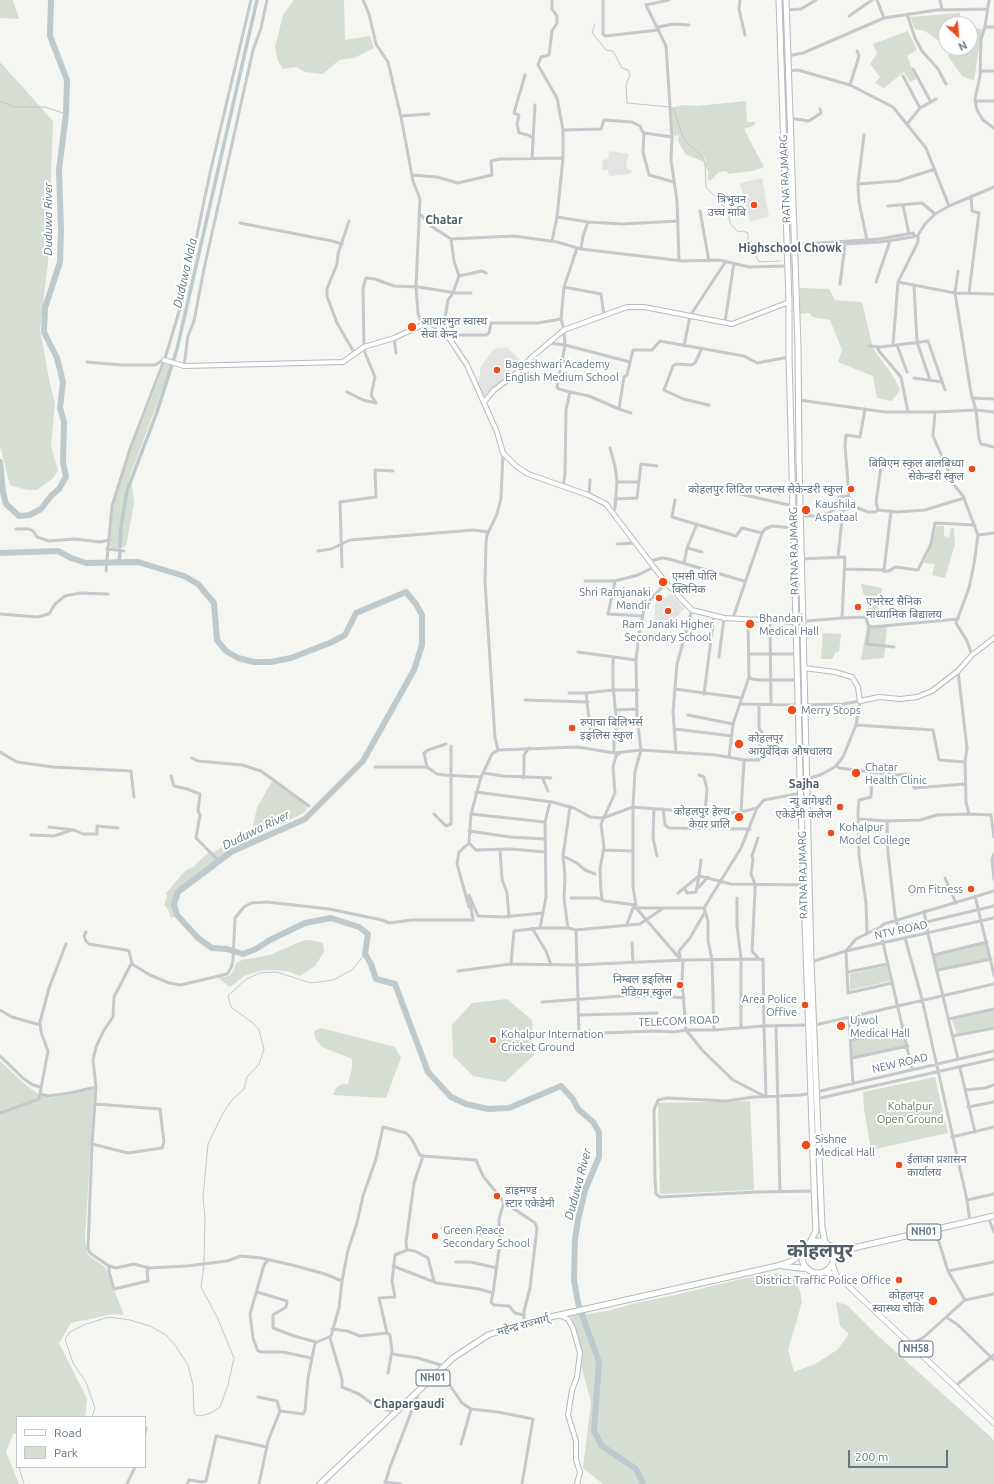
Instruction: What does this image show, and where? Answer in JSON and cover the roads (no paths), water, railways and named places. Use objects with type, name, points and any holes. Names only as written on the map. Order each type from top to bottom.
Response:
[{"type":"highway","name":"RATNA RAJMARG","points":[[779,0],[789,302],[793,528],[810,1093],[814,1100],[823,1232],[827,1244]]},
{"type":"highway","name":"RATNA RAJMARG","points":[[786,0],[801,516],[802,623],[817,1092],[814,1100],[816,1232],[809,1244]]},
{"type":"highway","name":"NH01","points":[[803,1252],[809,1244],[818,1241],[841,1249],[853,1248],[994,1216]]},
{"type":"highway","points":[[827,1244],[833,1255],[833,1262]]},
{"type":"highway","points":[[803,1252],[803,1260],[808,1269],[818,1273],[823,1272],[833,1262],[853,1248]]},
{"type":"highway","name":"महेन्द्र राज्मार्ग्","points":[[320,1484],[445,1366],[465,1349],[488,1335],[524,1323],[777,1266],[792,1261],[803,1252]]},
{"type":"highway","name":"महेन्द्र राज्मार्ग्","points":[[777,1266],[808,1269]]},
{"type":"main road","name":"NH58","points":[[833,1262],[837,1276]]},
{"type":"main road","name":"NH58","points":[[823,1272],[837,1276],[994,1423]]},
{"type":"street","points":[[106,571],[112,506],[117,488],[164,360],[185,292],[210,172],[251,0]]},
{"type":"street","points":[[184,366],[188,336],[194,321],[204,269],[253,50],[261,28],[267,0]]},
{"type":"street","points":[[363,0],[369,14],[376,44],[388,62],[401,116],[412,175],[420,200],[416,287],[418,313],[422,325]]},
{"type":"street","points":[[552,0],[552,9],[557,16],[557,23],[552,30],[549,55],[541,57],[538,64],[557,98],[563,130],[563,158],[557,218],[552,241]]},
{"type":"street","points":[[603,0],[602,34],[605,36],[659,29],[674,24],[689,25]]},
{"type":"street","points":[[643,0],[659,29],[666,46],[672,137],[671,160],[678,221],[680,260]]},
{"type":"street","points":[[646,5],[653,1],[669,0]]},
{"type":"street","points":[[740,0],[739,8],[745,35]]},
{"type":"street","points":[[787,10],[801,9],[815,0]]},
{"type":"street","points":[[849,16],[872,0]]},
{"type":"street","points":[[877,0],[884,18]]},
{"type":"street","points":[[940,0],[942,10]]},
{"type":"street","points":[[989,0],[986,27],[981,39],[980,71],[976,101],[977,110],[983,120],[994,128]]},
{"type":"street","points":[[788,56],[803,53],[884,18],[942,10],[987,8]]},
{"type":"street","points":[[907,14],[915,38],[922,51],[938,69],[946,84]]},
{"type":"street","points":[[986,27],[994,27]]},
{"type":"street","points":[[850,85],[859,56],[858,51]]},
{"type":"street","points":[[913,69],[931,102]]},
{"type":"street","points":[[788,71],[798,70],[850,85],[893,107],[926,148],[949,206]]},
{"type":"street","points":[[980,71],[994,71]]},
{"type":"street","points":[[525,75],[514,113],[519,115],[517,124],[519,133],[533,138]]},
{"type":"street","points":[[903,76],[920,108]]},
{"type":"street","points":[[907,124],[920,108],[936,99]]},
{"type":"street","points":[[976,101],[994,102]]},
{"type":"street","points":[[532,158],[534,105]]},
{"type":"street","points":[[790,118],[812,120],[821,113],[820,110]]},
{"type":"street","points":[[401,116],[429,114]]},
{"type":"street","points":[[563,130],[601,129],[604,120],[632,122],[640,126],[644,133],[643,152],[649,175],[674,182]]},
{"type":"street","points":[[644,133],[672,137]]},
{"type":"street","points":[[864,135],[858,184],[859,202],[867,240]]},
{"type":"street","points":[[412,175],[437,177],[458,183],[492,175],[491,161],[500,159],[563,158]]},
{"type":"street","points":[[858,184],[898,181],[935,169]]},
{"type":"street","points":[[842,244],[867,240],[890,241],[915,235],[935,214],[949,206],[994,186]]},
{"type":"street","points":[[969,293],[980,213],[972,211],[971,196]]},
{"type":"street","points":[[888,206],[922,202],[935,214]]},
{"type":"street","points":[[903,205],[909,234]]},
{"type":"street","points":[[700,211],[709,261]]},
{"type":"street","points":[[420,214],[431,226],[451,239],[514,236],[552,241],[579,249],[680,260],[726,261],[749,267],[787,266]]},
{"type":"street","points":[[557,218],[623,224],[678,221]]},
{"type":"street","points":[[349,221],[337,264],[327,289],[327,296],[337,323],[355,354]]},
{"type":"street","points":[[588,222],[564,287],[561,319],[564,330],[565,345],[557,387],[559,389],[589,396],[631,413]]},
{"type":"street","points":[[240,223],[342,244]]},
{"type":"street","points":[[794,246],[842,244],[880,240],[909,234],[915,235]]},
{"type":"street","points":[[907,372],[895,345],[898,282],[918,242],[915,235]]},
{"type":"street","points":[[451,239],[454,261],[459,276],[453,293],[448,300],[445,318],[448,336],[467,365],[497,432],[503,454],[501,498],[497,514],[488,532],[486,543],[485,582],[495,738],[498,750]]},
{"type":"street","points":[[876,282],[890,241]]},
{"type":"street","points":[[840,284],[842,244]]},
{"type":"street","points":[[684,346],[690,316],[726,261]]},
{"type":"street","points":[[725,322],[734,263]]},
{"type":"street","points":[[459,276],[482,271],[486,273]]},
{"type":"street","points":[[958,271],[955,293],[972,398],[976,410],[979,439],[981,444],[994,447]]},
{"type":"street","points":[[347,392],[363,400],[376,403],[371,395],[374,376],[363,348],[364,288],[366,278],[375,279],[394,286],[416,287],[453,293],[471,293]]},
{"type":"street","points":[[898,282],[955,293],[994,294]]},
{"type":"street","points":[[914,286],[917,342],[930,380]]},
{"type":"street","points":[[564,287],[601,294],[604,315]]},
{"type":"street","points":[[484,402],[494,390],[518,372],[564,330],[627,307],[644,307],[732,324],[789,302]]},
{"type":"street","points":[[87,362],[121,365],[155,365],[164,360],[184,366],[343,362],[363,348],[394,338],[422,325],[448,336],[457,334],[486,335],[489,333],[491,323],[538,322],[561,319]]},
{"type":"street","points":[[394,338],[396,353]]},
{"type":"street","points":[[869,346],[877,347],[928,340],[945,390]]},
{"type":"street","points":[[619,409],[624,377],[627,375],[633,350],[652,350],[657,342],[702,348],[732,355],[744,356],[757,363],[789,357]]},
{"type":"street","points":[[548,343],[565,345],[630,362]]},
{"type":"street","points":[[877,347],[901,377],[908,412]]},
{"type":"street","points":[[702,348],[695,363],[691,365],[676,364],[673,366],[664,390],[683,399],[709,405]]},
{"type":"street","points":[[562,361],[587,367]]},
{"type":"street","points":[[914,378],[942,382]]},
{"type":"street","points":[[563,487],[565,474],[566,410],[570,392]]},
{"type":"street","points":[[972,398],[994,399]]},
{"type":"street","points":[[798,400],[885,412],[976,410],[994,412]]},
{"type":"street","points":[[850,507],[845,445],[846,435],[860,437],[864,410]]},
{"type":"street","points":[[934,412],[933,436],[955,486],[964,498],[978,536],[970,582],[958,619],[958,627],[967,641],[972,655]]},
{"type":"street","points":[[610,448],[615,466],[617,482],[615,508],[613,513]]},
{"type":"street","points":[[503,454],[516,466],[528,474],[589,496],[606,504],[618,522],[666,583],[692,610],[724,618],[802,623],[842,618],[866,617],[869,626],[867,644],[888,645],[894,647]]},
{"type":"street","points":[[615,499],[637,498],[641,464],[658,466]]},
{"type":"street","points":[[878,510],[876,502],[881,467]]},
{"type":"street","points":[[342,567],[340,545],[340,502],[376,497],[375,470],[393,471]]},
{"type":"street","points":[[589,496],[590,480]]},
{"type":"street","points":[[617,482],[638,482]]},
{"type":"street","points":[[736,493],[793,506]]},
{"type":"street","points":[[837,508],[839,497],[849,496]]},
{"type":"street","points":[[801,516],[823,516],[837,508],[843,510],[850,507],[855,507],[868,512],[875,512],[878,510],[891,512],[925,510],[964,498]]},
{"type":"street","points":[[675,500],[672,517],[736,536],[744,528],[762,533]]},
{"type":"street","points":[[838,557],[843,510]]},
{"type":"street","points":[[883,571],[891,512]]},
{"type":"street","points":[[684,564],[697,524]]},
{"type":"street","points":[[845,569],[889,571],[895,567],[918,570],[931,544],[935,524],[974,524]]},
{"type":"street","points":[[733,618],[744,581],[762,533],[765,529],[772,526],[793,528]]},
{"type":"street","points":[[16,530],[29,529],[33,531],[37,537],[49,541],[75,539],[100,542],[109,540]]},
{"type":"street","points":[[318,551],[330,549],[350,540],[474,530],[488,532]]},
{"type":"street","points":[[978,536],[994,533]]},
{"type":"street","points":[[616,544],[636,543]]},
{"type":"street","points":[[688,548],[702,552]]},
{"type":"street","points":[[107,549],[124,551]]},
{"type":"street","points":[[802,559],[845,557],[842,618]]},
{"type":"street","points":[[650,561],[662,558],[744,581]]},
{"type":"street","points":[[585,581],[615,581],[638,575],[654,567]]},
{"type":"street","points":[[615,581],[608,614],[642,616]]},
{"type":"street","points":[[627,924],[636,905],[633,887],[633,807],[635,771],[641,750],[637,709],[638,690],[636,660],[642,616],[651,599],[666,583]]},
{"type":"street","points":[[0,614],[38,617],[49,614],[55,604],[65,596],[80,593],[108,594]]},
{"type":"street","points":[[676,752],[673,712],[677,664],[692,610]]},
{"type":"street","points":[[704,694],[714,616]]},
{"type":"street","points":[[719,657],[724,618]]},
{"type":"street","points":[[869,626],[958,619]]},
{"type":"street","points":[[729,756],[733,724],[749,677],[748,620]]},
{"type":"street","points":[[770,621],[772,680],[771,705]]},
{"type":"street","points":[[805,704],[843,704],[879,697],[900,699],[917,697],[932,691],[958,671],[972,655],[994,638]]},
{"type":"street","points":[[578,652],[636,660]]},
{"type":"street","points":[[749,654],[797,654]]},
{"type":"street","points":[[613,657],[613,690],[617,725],[614,736],[614,752]]},
{"type":"street","points":[[804,668],[835,672],[852,677],[858,687],[860,701],[856,725],[843,757],[836,765],[820,775],[807,779]]},
{"type":"street","points":[[958,671],[967,748],[964,762],[969,814]]},
{"type":"street","points":[[749,677],[752,680],[798,680]]},
{"type":"street","points":[[675,689],[742,698]]},
{"type":"street","points":[[569,693],[638,690]]},
{"type":"street","points":[[586,693],[591,736]]},
{"type":"street","points":[[525,700],[588,702]]},
{"type":"street","points":[[741,704],[798,705]]},
{"type":"street","points":[[546,852],[476,850],[469,843],[471,814],[476,792],[481,777],[492,754],[498,750],[578,747],[614,752],[641,750],[729,756],[744,760],[759,760],[762,732],[759,729],[759,705]]},
{"type":"street","points":[[615,710],[637,709]]},
{"type":"street","points":[[688,715],[733,724]]},
{"type":"street","points":[[856,725],[933,730],[939,760],[964,762]]},
{"type":"street","points":[[675,729],[732,736]]},
{"type":"street","points":[[427,767],[424,753],[428,750],[446,744]]},
{"type":"street","points":[[434,814],[446,826],[451,824],[451,746]]},
{"type":"street","points":[[523,778],[524,755],[529,748]]},
{"type":"street","points":[[0,752],[17,762],[53,767],[131,771],[134,797]]},
{"type":"street","points":[[602,900],[600,869],[604,850],[601,824],[615,793],[613,767],[616,756],[621,752]]},
{"type":"street","points":[[192,758],[242,766],[261,771],[309,806]]},
{"type":"street","points":[[741,812],[744,760]]},
{"type":"street","points":[[836,765],[839,768],[912,774],[914,788],[965,784]]},
{"type":"street","points":[[375,768],[427,767],[437,774],[481,777]]},
{"type":"street","points":[[868,934],[866,903],[859,855],[859,819],[860,800],[871,796],[872,771]]},
{"type":"street","points":[[483,773],[543,781],[551,778]]},
{"type":"street","points":[[699,775],[704,777],[707,789],[705,813]]},
{"type":"street","points":[[171,776],[174,786],[200,794],[198,811],[200,815],[196,838],[218,860]]},
{"type":"street","points":[[543,781],[543,788]]},
{"type":"street","points":[[543,781],[548,791]]},
{"type":"street","points":[[476,792],[550,802],[570,807],[590,817],[603,818],[633,807],[719,814],[741,812],[757,808]]},
{"type":"street","points":[[758,838],[752,856],[753,860],[751,874],[755,884],[752,951],[759,959],[763,959],[766,1097],[733,1080],[702,1051],[686,1030],[682,960],[679,951],[690,938],[719,881],[741,848],[750,829],[757,808],[764,800],[802,793]]},
{"type":"street","points":[[540,928],[546,897],[545,839],[546,822],[550,802]]},
{"type":"street","points":[[568,928],[564,899],[565,876],[563,856],[570,807]]},
{"type":"street","points":[[654,809],[653,838],[657,856]]},
{"type":"street","points":[[663,809],[665,826],[669,828],[750,829]]},
{"type":"street","points":[[471,814],[546,822]]},
{"type":"street","points":[[859,819],[887,821],[920,820],[937,815],[991,815],[994,837]]},
{"type":"street","points":[[887,821],[888,852],[898,927]]},
{"type":"street","points":[[49,827],[74,830],[83,834],[97,834],[97,826],[118,828]]},
{"type":"street","points":[[30,835],[54,836],[74,830]]},
{"type":"street","points":[[469,831],[545,839]]},
{"type":"street","points":[[469,843],[459,852],[457,864],[473,920]]},
{"type":"street","points":[[500,850],[502,879],[508,898],[509,917]]},
{"type":"street","points":[[604,850],[633,851]]},
{"type":"street","points":[[994,854],[992,859],[994,879]]},
{"type":"street","points":[[563,856],[577,863],[585,870],[595,874]]},
{"type":"street","points":[[698,888],[701,860]]},
{"type":"street","points":[[678,893],[685,889],[699,876],[708,877],[731,884],[803,885]]},
{"type":"street","points":[[685,889],[685,893],[690,894],[696,892],[708,877]]},
{"type":"street","points":[[945,878],[956,903]]},
{"type":"street","points":[[892,983],[848,993],[846,951],[856,939],[878,929],[884,924],[994,890]]},
{"type":"street","points":[[473,920],[469,895],[478,916],[509,917],[543,912]]},
{"type":"street","points":[[975,896],[994,975]]},
{"type":"street","points":[[572,898],[588,898],[636,905]]},
{"type":"street","points":[[737,898],[737,925],[741,959],[740,1028]]},
{"type":"street","points":[[86,932],[84,936],[89,944],[129,951],[132,964],[150,975],[169,983],[181,985],[227,974],[231,968],[233,960],[235,918],[244,907],[251,903],[267,902],[329,909],[382,920],[389,923],[412,920],[473,920]]},
{"type":"street","points":[[881,934],[898,927],[994,906]]},
{"type":"street","points":[[635,909],[705,910]]},
{"type":"street","points":[[635,909],[682,960]]},
{"type":"street","points":[[511,964],[514,931],[532,928],[568,928],[576,930],[627,924],[640,924],[662,909]]},
{"type":"street","points":[[705,910],[708,921],[708,940],[712,960],[714,1030]]},
{"type":"street","points":[[924,911],[928,934],[938,970],[958,1059]]},
{"type":"street","points":[[919,913],[926,921]]},
{"type":"street","name":"NTV ROAD","points":[[812,962],[846,951],[884,944],[994,918]]},
{"type":"street","points":[[532,928],[546,951],[551,965]]},
{"type":"street","points":[[878,929],[884,944],[912,1069]]},
{"type":"street","points":[[576,930],[576,965],[580,1034]]},
{"type":"street","points":[[905,938],[922,999],[967,1200],[970,1222]]},
{"type":"street","points":[[934,955],[987,942]]},
{"type":"street","points":[[632,943],[633,962]]},
{"type":"street","points":[[0,1113],[39,1099],[40,1087],[48,1051],[40,1025],[49,988],[66,944]]},
{"type":"street","points":[[458,971],[511,964],[576,965],[682,960],[759,959]]},
{"type":"street","points":[[938,970],[991,959]]},
{"type":"street","points":[[132,962],[114,997],[113,1017],[104,1030],[96,1047],[94,1060],[96,1104],[92,1123],[88,1248],[90,1253],[109,1266],[116,1268],[134,1264],[149,1268],[198,1265],[241,1256],[268,1260],[307,1269],[342,1281]]},
{"type":"street","points":[[848,972],[888,964]]},
{"type":"street","points":[[815,1025],[898,1007],[922,999],[994,984]]},
{"type":"street","points":[[542,1002],[578,999],[664,996],[684,998]]},
{"type":"street","points":[[949,1019],[994,1009]]},
{"type":"street","points":[[0,1010],[12,1017],[40,1025]]},
{"type":"street","points":[[579,1015],[657,1013]]},
{"type":"street","points":[[849,1018],[853,1084]]},
{"type":"street","name":"TELECOM ROAD","points":[[550,1035],[655,1031],[674,1032],[686,1030],[808,1025]]},
{"type":"street","points":[[776,1026],[780,1192],[815,1191]]},
{"type":"street","points":[[953,1036],[994,1028]]},
{"type":"street","points":[[851,1040],[904,1030]]},
{"type":"street","points":[[852,1058],[908,1046]]},
{"type":"street","name":"NEW ROAD","points":[[780,1192],[660,1197],[656,1194],[654,1110],[658,1100],[667,1098],[726,1101],[754,1097],[801,1095],[994,1051]]},
{"type":"street","points":[[0,1056],[33,1086],[40,1087]]},
{"type":"street","name":"NEW ROAD","points":[[814,1100],[960,1068],[994,1059]]},
{"type":"street","points":[[960,1068],[975,1132]]},
{"type":"street","points":[[965,1090],[985,1088],[994,1085]]},
{"type":"street","points":[[40,1094],[48,1096],[96,1087]]},
{"type":"street","points":[[968,1107],[994,1102]]},
{"type":"street","points":[[92,1144],[128,1153],[162,1148],[164,1146],[160,1108],[96,1104]]},
{"type":"street","points":[[396,1413],[374,1405],[359,1394],[342,1387],[342,1379],[330,1338],[339,1308],[348,1250],[357,1223],[363,1196],[376,1159],[383,1127],[396,1129],[406,1133],[422,1156]]},
{"type":"street","points":[[952,1137],[994,1127]]},
{"type":"street","points":[[422,1156],[476,1160],[483,1176],[504,1202],[535,1223],[537,1228],[524,1323]]},
{"type":"street","points":[[407,1250],[406,1242],[414,1183],[422,1156]]},
{"type":"street","points":[[967,1200],[994,1194]]},
{"type":"street","points":[[504,1202],[501,1207],[497,1268],[491,1302],[494,1305],[509,1306],[515,1312],[524,1315]]},
{"type":"street","points":[[988,1217],[994,1232]]},
{"type":"street","points":[[442,1228],[448,1228],[448,1233],[499,1234]]},
{"type":"street","points":[[935,1229],[948,1271],[965,1300]]},
{"type":"street","points":[[388,1373],[392,1354],[390,1335],[387,1333],[384,1317],[378,1301],[379,1298],[395,1297],[392,1281],[395,1256],[407,1250],[415,1250],[428,1258],[434,1281]]},
{"type":"street","points":[[268,1260],[264,1265],[250,1319],[252,1338],[258,1351],[283,1352],[311,1358]]},
{"type":"street","points":[[456,1262],[470,1262],[497,1268]]},
{"type":"street","points":[[948,1271],[994,1262]]},
{"type":"street","points":[[109,1266],[109,1272],[114,1289],[148,1281],[147,1271],[149,1268]]},
{"type":"street","points":[[393,1266],[434,1281],[493,1293]]},
{"type":"street","points":[[258,1292],[287,1301],[286,1307],[273,1315],[273,1328],[316,1342],[330,1338]]},
{"type":"street","points":[[911,1344],[924,1337],[965,1300],[994,1294]]},
{"type":"street","points":[[559,1316],[568,1319],[573,1328],[580,1353],[577,1377],[572,1390],[568,1415],[576,1441],[576,1460],[580,1472],[577,1484]]},
{"type":"street","points":[[946,1317],[958,1325],[993,1358],[955,1386]]},
{"type":"street","points":[[332,1329],[347,1331],[360,1336],[387,1333]]},
{"type":"street","points":[[280,1411],[305,1412],[311,1358],[316,1342]]},
{"type":"street","points":[[392,1354],[418,1358],[445,1366]]},
{"type":"street","points":[[440,1371],[462,1403],[470,1408],[533,1419],[522,1484]]},
{"type":"street","points":[[401,1484],[385,1483],[420,1391]]},
{"type":"street","points":[[258,1397],[277,1402],[280,1411],[267,1447],[259,1484]]},
{"type":"street","points":[[461,1444],[470,1408]]},
{"type":"street","points":[[187,1484],[189,1480],[202,1482],[206,1481],[216,1436],[267,1447]]},
{"type":"street","points":[[127,1484],[135,1468]]},
{"type":"waterway","name":"Duduwa River","points":[[0,462],[3,492],[6,504],[19,516],[30,515],[41,509],[51,496],[59,489],[66,477],[63,462],[64,422],[60,408],[63,382],[57,358],[44,332],[45,308],[60,262],[61,230],[59,170],[66,114],[67,80],[50,36],[51,0]]},
{"type":"waterway","name":"Duduwa Nala","points":[[120,547],[121,527],[127,491],[157,412],[177,349],[257,0]]},
{"type":"waterway","points":[[595,24],[592,32],[594,35],[606,50],[613,51],[622,68],[628,70],[630,75],[626,85],[627,103],[670,107],[674,109],[682,135],[687,143],[703,157],[705,163],[706,187],[728,210],[730,223],[738,232],[743,231],[748,233],[748,247],[759,262],[780,261]]},
{"type":"waterway","points":[[0,101],[14,107],[45,107],[66,114]]},
{"type":"waterway","name":"Duduwa River","points":[[0,553],[58,551],[71,558],[86,563],[138,562],[184,576],[198,584],[214,603],[217,640],[226,651],[238,658],[254,662],[271,662],[291,658],[332,642],[345,635],[356,613],[406,592],[416,604],[422,615],[422,645],[414,670],[363,761],[305,819],[231,852],[178,892],[174,904],[177,915],[198,938],[212,948],[227,949],[243,954],[256,949],[270,940],[305,923],[331,918],[359,927],[368,934],[365,954],[371,964],[376,979],[395,984],[428,1072],[451,1097],[466,1104],[488,1109],[509,1108],[561,1086],[573,1099],[578,1109],[593,1122],[599,1132],[599,1157],[585,1190],[578,1220],[575,1239],[574,1280],[578,1303],[599,1362],[594,1431],[602,1446],[636,1469],[643,1484]]},
{"type":"waterway","name":"Duduwa Nala","points":[[119,561],[120,552]]},
{"type":"waterway","points":[[204,1262],[205,1217],[203,1197],[208,1144],[223,1113],[232,1100],[244,1089],[247,1077],[259,1064],[264,1049],[259,1030],[253,1023],[231,1007],[228,996],[245,980],[259,973],[276,972],[311,983],[333,980],[352,970],[365,954]]},
{"type":"waterway","points":[[92,1416],[95,1408],[86,1382],[73,1363],[65,1339],[70,1332],[86,1324],[109,1317],[130,1320],[150,1326],[166,1335],[175,1345],[188,1365],[193,1385],[194,1413],[200,1416],[211,1413],[220,1407],[228,1385],[234,1358],[217,1317],[201,1287],[204,1265]]},
{"type":"waterway","points":[[19,1468],[24,1484]]},
{"type":"place","name":"त्रिभुवन उच्च माबि","points":[[754,205]]},
{"type":"place","name":"आधारभुत स्वास्थ सेवा केन्द्र","points":[[412,327]]},
{"type":"place","name":"Bageshwari Academy English Medium School","points":[[497,370]]},
{"type":"place","name":"बिबिएम स्कुल बालबिध्या सेकेन्डरी स्कुल","points":[[972,469]]},
{"type":"place","name":"कोहलपुर लिटिल एन्जल्स सेकेन्डरी स्कुल","points":[[851,489]]},
{"type":"place","name":"Kaushila Aspataal","points":[[806,510]]},
{"type":"place","name":"एमसी पोलि क्लिनिक","points":[[663,582]]},
{"type":"place","name":"Shri Ramjanaki Mandir","points":[[659,598]]},
{"type":"place","name":"एभरेस्ट सैनिक माध्यामिक बिद्यालय","points":[[858,607]]},
{"type":"place","name":"Ram Janaki Higher Secondary School","points":[[668,611]]},
{"type":"place","name":"Bhandari Medical Hall","points":[[750,624]]},
{"type":"place","name":"Merry Stops","points":[[792,710]]},
{"type":"place","name":"रुपाचा बिलिभर्स इङ्लिस स्कुल","points":[[572,728]]},
{"type":"place","name":"कोहलपुर आयुर्वेदिक औषधालय","points":[[739,744]]},
{"type":"place","name":"Chatar Health Clinic","points":[[856,773]]},
{"type":"place","name":"न्यु बागेश्वरी एकेडेमी कलेज","points":[[840,807]]},
{"type":"place","name":"कोहलपुर हेल्थ केयर प्रालि","points":[[739,817]]},
{"type":"place","name":"Kohalpur Model College","points":[[831,833]]},
{"type":"place","name":"Om Fitness","points":[[971,889]]},
{"type":"place","name":"निम्बल इङ्लिस मेडियम स्कुल","points":[[680,985]]},
{"type":"place","name":"Area Police Offive","points":[[805,1005]]},
{"type":"place","name":"Ujwol Medical Hall","points":[[841,1026]]},
{"type":"place","name":"Kohalpur Internation Cricket Ground","points":[[493,1040]]},
{"type":"place","name":"Sishne Medical Hall","points":[[806,1145]]},
{"type":"place","name":"ईलाका प्रशासन कार्यालय","points":[[899,1165]]},
{"type":"place","name":"डाइमण्ड स्टार एकेडेमी","points":[[497,1196]]},
{"type":"place","name":"Green Peace Secondary School","points":[[435,1236]]},
{"type":"place","name":"District Traffic Police Office","points":[[899,1280]]},
{"type":"place","name":"कोहलपुर स्वास्थ्य चौकि","points":[[933,1301]]},
{"type":"district","name":"Chatar","points":[[444,220]]},
{"type":"district","name":"Highschool Chowk","points":[[790,248]]},
{"type":"district","name":"Sajha","points":[[804,784]]},
{"type":"district","name":"कोहलपुर","points":[[820,1251]]},
{"type":"district","name":"Chapargaudi","points":[[409,1404]]},
{"type":"park label","name":"Kohalpur Open Ground","points":[[910,1112]]}]
